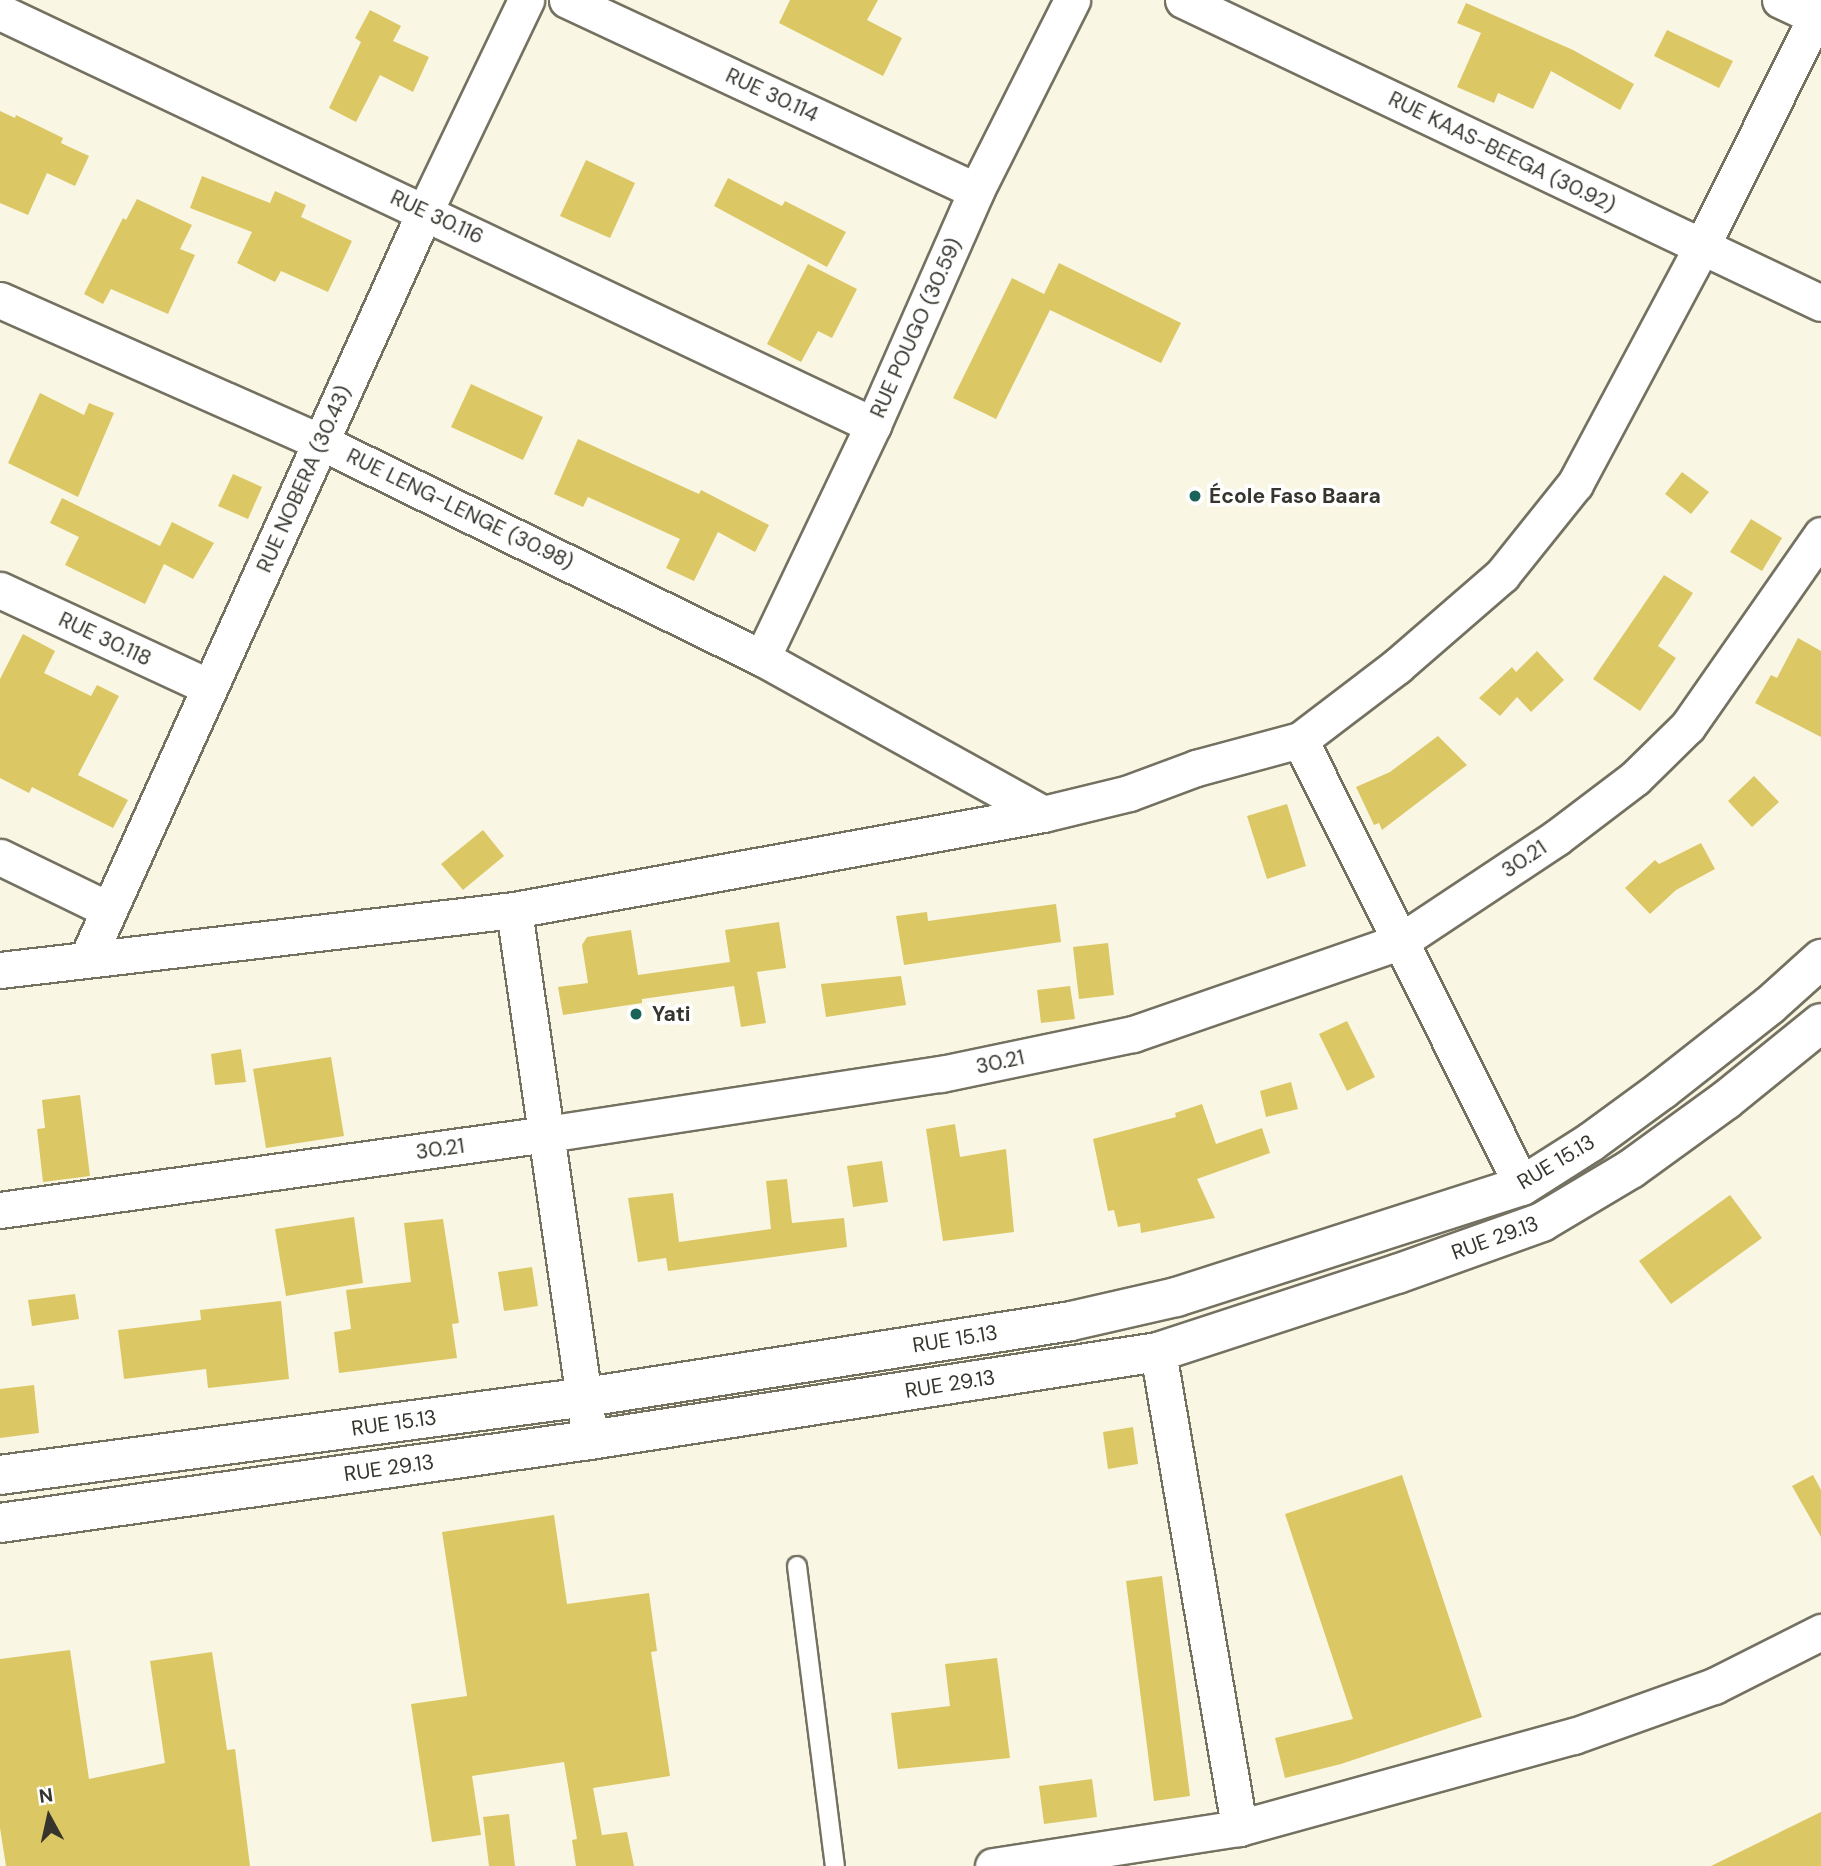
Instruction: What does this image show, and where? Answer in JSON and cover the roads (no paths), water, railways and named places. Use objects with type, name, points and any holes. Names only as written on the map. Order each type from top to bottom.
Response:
[{"type":"main road","name":"RUE 15.13","points":[[0,1475],[586,1397],[1071,1321],[1176,1297],[1522,1185],[1591,1142],[1662,1090],[1821,960]]},
{"type":"main road","name":"RUE 29.13","points":[[0,1522],[590,1440],[1158,1352],[1397,1274],[1542,1222],[1631,1169],[1726,1100],[1821,1023]]},
{"type":"street","name":"RUE NOBERA (30.43)","points":[[87,959],[425,211],[526,0]]},
{"type":"street","name":"RUE 30.114","points":[[567,0],[976,191]]},
{"type":"street","name":"RUE POUGO (30.59)","points":[[762,658],[873,425],[976,191],[1072,0]]},
{"type":"street","name":"RUE KAAS-BEEGA (30.92)","points":[[1183,0],[1821,303]]},
{"type":"street","points":[[0,970],[514,910],[1043,814],[1129,793],[1196,768],[1300,740],[1397,666],[1510,565],[1575,484],[1701,248],[1819,11],[1780,0]]},
{"type":"street","name":"RUE 30.116","points":[[0,12],[873,425]]},
{"type":"street","name":"RUE LENG-LENGE (30.98)","points":[[0,300],[321,442],[762,658],[1043,814]]},
{"type":"street","name":"30.21","points":[[0,1210],[547,1134],[942,1074],[1133,1034],[1401,940],[1556,838],[1635,778],[1688,726],[1821,535]]},
{"type":"street","name":"RUE 30.118","points":[[0,590],[209,687]]},
{"type":"street","points":[[1300,740],[1522,1185]]},
{"type":"street","points":[[0,857],[109,910]]},
{"type":"street","points":[[514,910],[586,1397],[590,1440]]},
{"type":"street","points":[[1158,1352],[1239,1829]]},
{"type":"street","points":[[993,1866],[1239,1829],[1573,1736],[1714,1686],[1821,1632]]},
{"type":"lane","points":[[797,1566],[835,1866]]},
{"type":"place","name":"École Faso Baara","points":[[1195,496]]},
{"type":"place","name":"Yati","points":[[636,1014]]}]
